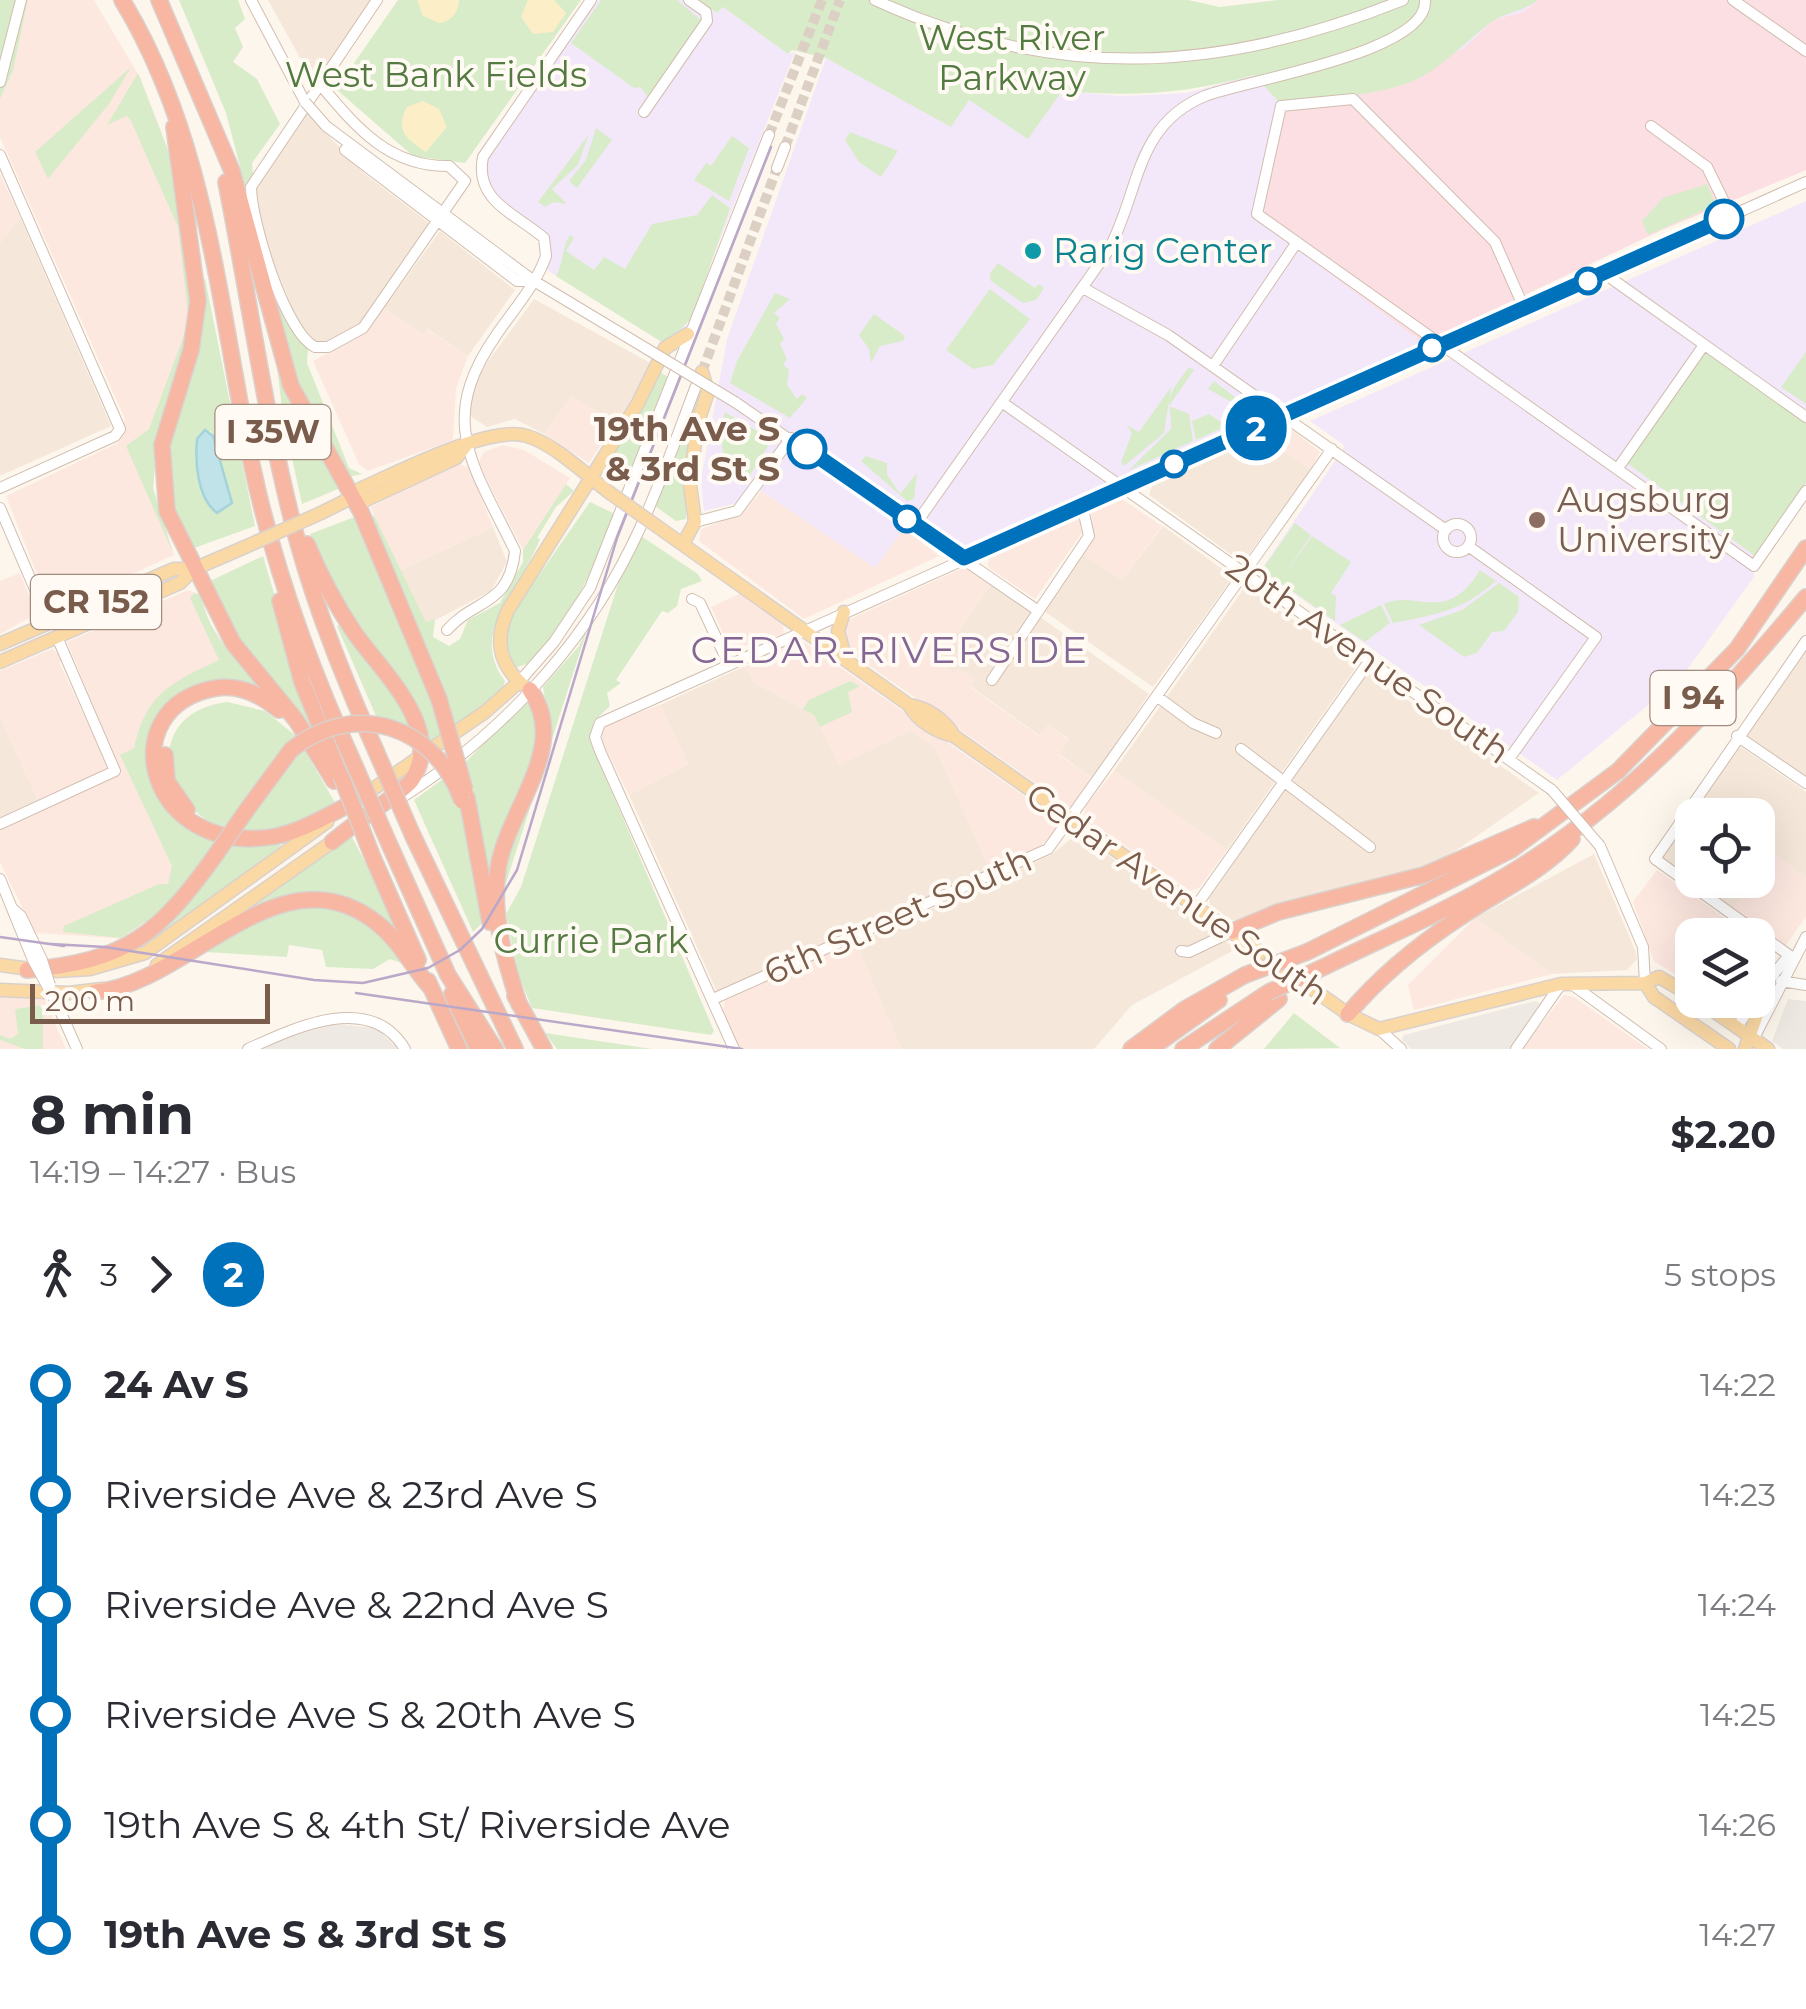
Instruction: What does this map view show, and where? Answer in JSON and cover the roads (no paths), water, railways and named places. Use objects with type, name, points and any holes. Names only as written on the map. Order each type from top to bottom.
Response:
[{"type":"highway","name":"I 35W","points":[[122,0],[173,108],[196,179],[264,514],[298,626],[448,975],[496,1049]]},
{"type":"highway","name":"I 35W","points":[[158,0],[205,103],[225,174],[283,480],[322,619],[413,836],[514,1049]]},
{"type":"highway","points":[[205,103],[232,171],[291,386],[352,498],[439,699],[496,949],[519,1004],[544,1049]]},
{"type":"highway","points":[[173,108],[198,301],[194,335],[166,426],[161,466],[167,511],[233,643],[337,779]]},
{"type":"highway","points":[[283,480],[330,592],[411,711],[418,758],[407,786],[363,814],[332,842]]},
{"type":"highway","points":[[264,514],[296,662],[337,779],[460,1049]]},
{"type":"highway","name":"I 94","points":[[1150,1049],[1249,977],[1480,868],[1618,771],[1692,700],[1737,649],[1806,548]]},
{"type":"highway","name":"I 94","points":[[1183,1049],[1326,966],[1488,886],[1594,816],[1674,746],[1755,658],[1806,587]]},
{"type":"highway","points":[[1755,658],[1806,597]]},
{"type":"highway","points":[[519,1004],[502,945],[496,897],[503,848],[546,734],[540,704],[524,686]]},
{"type":"highway","points":[[313,746],[289,720],[254,700],[224,698],[193,708],[170,732],[164,761],[178,800],[208,826],[234,836],[278,836],[354,802]]},
{"type":"highway","points":[[34,964],[78,966],[120,950],[167,915],[291,750],[334,726],[386,725],[434,751],[465,800]]},
{"type":"highway","points":[[1348,1014],[1380,978],[1433,936],[1556,857],[1594,816]]},
{"type":"highway","points":[[1233,932],[1278,912],[1424,874],[1552,821]]},
{"type":"highway","points":[[94,992],[159,973],[252,915],[292,902],[334,903],[374,920],[391,935],[431,988]]},
{"type":"highway","points":[[448,913],[526,1049]]},
{"type":"highway","points":[[448,975],[452,996],[478,1049]]},
{"type":"highway","points":[[1131,1049],[1185,1009],[1249,977]]},
{"type":"highway","points":[[1217,1049],[1274,995]]},
{"type":"main road","points":[[0,965],[90,969],[145,953],[354,802],[524,686],[499,648],[502,623],[638,403],[665,348],[688,334]]},
{"type":"main road","points":[[683,544],[695,522],[690,485],[697,425],[708,392],[702,372]]},
{"type":"main road","name":"Cedar Avenue South","points":[[465,447],[495,435],[520,434],[538,440],[909,705],[915,716],[954,736],[1348,1014],[1379,1029]]},
{"type":"main road","name":"CR 152","points":[[3,660],[180,584],[194,569],[352,498],[366,500],[456,458],[465,447]]},
{"type":"main road","name":"CR 152","points":[[0,644],[174,568],[194,569]]},
{"type":"main road","points":[[57,637],[67,620],[108,597]]},
{"type":"main road","points":[[844,612],[838,624],[838,642],[849,662]]},
{"type":"main road","points":[[3,660],[40,638],[49,622]]},
{"type":"main road","points":[[0,990],[94,992],[155,966],[332,842]]},
{"type":"main road","points":[[1379,1029],[1566,983],[1645,983],[1659,977],[1675,986]]},
{"type":"main road","points":[[1645,983],[1654,996],[1726,1048],[1747,1039]]},
{"type":"main road","points":[[1720,1018],[1747,1039],[1768,1049]]},
{"type":"street","points":[[0,82],[20,0]]},
{"type":"street","points":[[251,0],[290,79],[364,169],[534,281],[791,438],[1037,610]]},
{"type":"street","points":[[320,83],[362,130],[401,160],[412,165],[449,166],[460,172],[463,184],[363,328],[328,347],[315,347],[299,333],[262,245],[251,192],[253,182],[292,124],[320,83],[377,0]]},
{"type":"street","points":[[446,630],[496,596],[513,568],[515,551],[465,447],[468,380],[534,281],[546,256],[544,238],[491,198],[480,168],[488,147],[591,0]]},
{"type":"street","points":[[644,112],[709,16],[689,0]]},
{"type":"street","points":[[875,0],[915,18],[998,44],[1133,60],[1201,57],[1268,46],[1336,27],[1403,0]]},
{"type":"street","points":[[916,525],[1083,288],[1118,231],[1142,154],[1178,111],[1210,94],[1378,46],[1410,32],[1425,13],[1425,0]]},
{"type":"street","points":[[1722,0],[1732,0],[1804,45]]},
{"type":"street","points":[[1524,308],[1495,242],[1353,99],[1281,106],[1258,214],[1754,566],[1806,491]]},
{"type":"street","points":[[1651,126],[1707,167],[1731,216]]},
{"type":"street","points":[[332,842],[472,749],[524,686],[590,588],[769,135]]},
{"type":"street","points":[[777,168],[785,147]]},
{"type":"street","points":[[0,155],[120,429],[115,436],[0,488]]},
{"type":"street","points":[[734,1049],[600,751],[596,729],[605,719],[1806,182]]},
{"type":"street","points":[[1213,366],[1298,242]]},
{"type":"street","points":[[1605,274],[1806,416]]},
{"type":"street","points":[[1083,288],[1213,366],[1446,530]]},
{"type":"street","points":[[1618,468],[1704,345]]},
{"type":"street","points":[[524,686],[561,656],[624,562],[702,372]]},
{"type":"street","name":"20th Avenue South","points":[[1003,403],[1552,790],[1600,846],[1643,947],[1645,983]]},
{"type":"street","points":[[695,522],[736,511],[791,438]]},
{"type":"street","name":"6th Street South","points":[[713,999],[1048,849],[1159,698],[1332,449]]},
{"type":"street","points":[[992,680],[1089,536],[1082,505]]},
{"type":"street","points":[[0,508],[49,622]]},
{"type":"street","points":[[1468,546],[1470,534],[1466,526],[1457,524],[1446,530],[1443,539],[1451,550],[1468,546],[1596,637],[1509,759]]},
{"type":"street","points":[[692,599],[700,604],[729,665]]},
{"type":"street","points":[[0,824],[115,771],[57,637]]},
{"type":"street","points":[[1806,640],[1654,859],[1794,954],[1806,967]]},
{"type":"street","points":[[1196,906],[1370,660]]},
{"type":"street","points":[[1159,698],[1193,723],[1216,733]]},
{"type":"street","points":[[1737,736],[1806,783]]},
{"type":"street","points":[[1241,750],[1370,847]]},
{"type":"street","points":[[0,879],[14,909],[22,916],[34,964],[78,1049]]},
{"type":"street","points":[[1181,951],[1189,952],[1233,932]]},
{"type":"street","points":[[1806,937],[1775,981],[1806,985]]},
{"type":"street","points":[[1516,1049],[1566,983],[1661,1049]]},
{"type":"street","points":[[248,1049],[310,1021],[345,1019],[384,1027],[405,1049]]},
{"type":"street","name":"Cedar Avenue South","points":[[1379,1029],[1400,1049]]},
{"type":"water","points":[[205,430],[213,436],[232,503],[217,513],[205,498],[197,469],[197,439]]},
{"type":"tunnel","points":[[769,135],[822,0]]},
{"type":"tunnel","points":[[785,147],[840,0]]},
{"type":"tunnel","points":[[702,372],[777,168]]},
{"type":"tram line","points":[[51,944],[105,947],[314,980],[363,983],[428,968],[460,950],[482,929],[517,870],[617,538],[771,147]]},
{"type":"tram line","points":[[0,937],[64,946]]},
{"type":"tram line","points":[[356,993],[742,1049]]},
{"type":"place","name":"Rarig Center","points":[[1033,251]]},
{"type":"place","name":"19th Ave S & 3rd St S","points":[[807,449]]},
{"type":"place","name":"Augsburg University","points":[[1537,520]]},
{"type":"district","name":"CEDAR-RIVERSIDE","points":[[890,650]]},
{"type":"park label","name":"West River Parkway","points":[[1012,58]]},
{"type":"park label","name":"West Bank Fields","points":[[436,75]]},
{"type":"park label","name":"Currie Park","points":[[591,941]]}]
